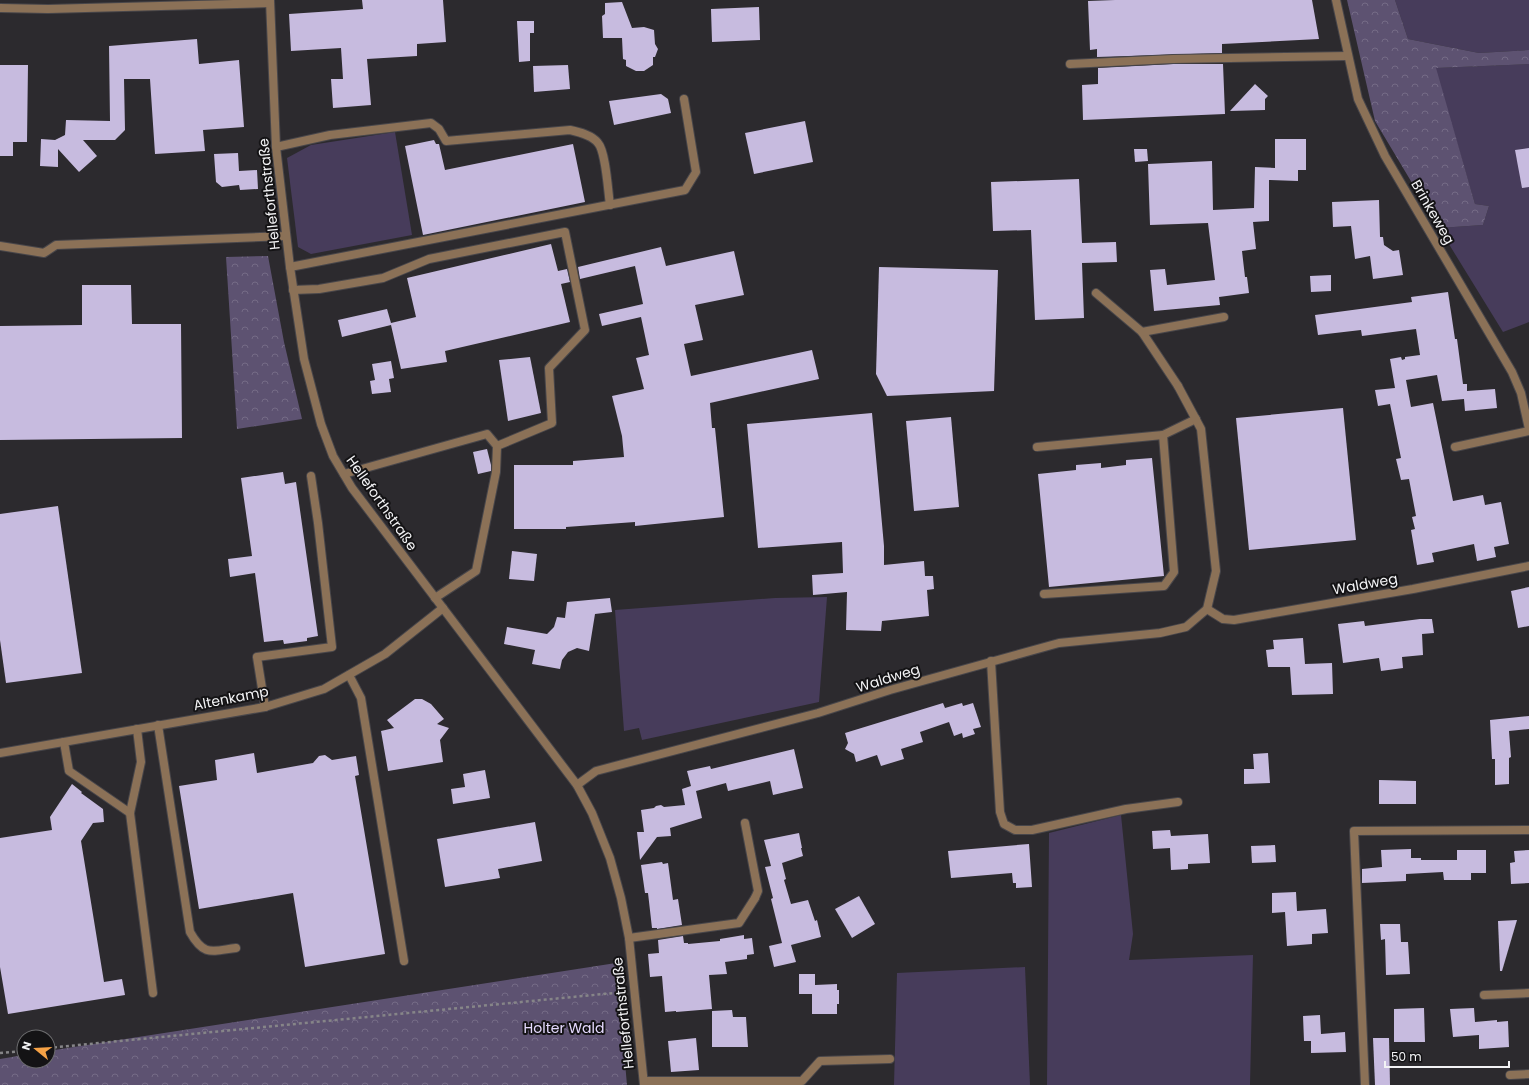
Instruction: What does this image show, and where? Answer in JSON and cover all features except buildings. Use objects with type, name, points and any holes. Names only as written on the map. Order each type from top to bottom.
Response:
[{"type":"street","name":"Brinkeweg","points":[[1336,0],[1358,99],[1385,156],[1512,372],[1521,393],[1529,430]]},
{"type":"street","points":[[0,8],[48,9],[270,2]]},
{"type":"street","name":"Helleforthstraße","points":[[270,2],[276,147],[286,236],[304,359],[321,424],[333,456],[352,488],[577,785],[592,813],[610,858],[622,898],[629,938],[644,1083]]},
{"type":"street","points":[[1070,64],[1173,59],[1348,56]]},
{"type":"street","points":[[290,268],[685,190],[696,172],[684,99]]},
{"type":"street","points":[[276,147],[330,135],[431,123],[439,129],[446,141],[570,130],[586,134],[598,142],[602,151],[610,205]]},
{"type":"street","points":[[293,290],[319,289],[383,278],[429,259],[565,232],[585,330],[549,368],[552,423],[497,446]]},
{"type":"street","points":[[0,246],[44,253],[56,245],[286,236]]},
{"type":"street","points":[[1096,293],[1142,332],[1178,386],[1201,429],[1216,571],[1207,609]]},
{"type":"street","points":[[1142,332],[1224,317]]},
{"type":"street","points":[[1037,447],[1163,434],[1196,419]]},
{"type":"street","points":[[1455,447],[1529,430]]},
{"type":"street","points":[[344,474],[487,434],[497,446],[496,472],[476,571],[435,598]]},
{"type":"street","points":[[1044,594],[1164,586],[1174,572],[1163,434]]},
{"type":"street","points":[[265,707],[257,657],[332,647],[318,523],[311,476]]},
{"type":"street","name":"Waldweg","points":[[577,785],[596,771],[818,713],[890,690],[1058,643],[1160,633],[1186,627],[1207,609],[1223,619],[1234,620],[1413,589],[1529,566]]},
{"type":"street","name":"Altenkamp","points":[[0,753],[265,707],[324,689],[385,654],[443,608]]},
{"type":"street","points":[[991,661],[1000,812],[1004,824],[1015,830],[1032,830],[1126,809],[1178,802]]},
{"type":"street","points":[[349,675],[361,698],[404,961]]},
{"type":"street","points":[[158,725],[190,932],[197,944],[209,951],[236,948]]},
{"type":"street","points":[[137,729],[141,762],[130,813],[153,993]]},
{"type":"street","points":[[64,742],[70,771],[130,813]]},
{"type":"street","name":"Helleforthstraße","points":[[629,938],[739,923],[758,891],[745,823]]},
{"type":"street","points":[[1365,1085],[1354,831],[1529,830]]},
{"type":"street","points":[[1484,995],[1529,993]]},
{"type":"street","points":[[644,1083],[802,1081],[820,1061],[890,1059]]},
{"type":"street","points":[[1510,1075],[1529,1074]]},
{"type":"path","points":[[56,1047],[634,991]]},
{"type":"path","points":[[0,1053],[16,1052]]},
{"type":"shaded area","points":[[1395,0],[1529,0],[1529,50],[1479,53],[1408,39]]},
{"type":"shaded area","points":[[1529,64],[1529,322],[1503,332],[1439,228],[1483,225],[1489,206],[1475,204],[1435,68]]},
{"type":"shaded area","points":[[395,132],[412,235],[311,254],[298,247],[287,158],[311,145]]},
{"type":"shaded area","points":[[827,597],[819,702],[642,740],[639,728],[624,731],[615,610],[775,598]]},
{"type":"shaded area","points":[[1121,815],[1133,934],[1129,960],[1253,955],[1250,1085],[1047,1085],[1049,833]]},
{"type":"shaded area","points":[[1025,967],[1030,1085],[894,1085],[897,973]]},
{"type":"green space","points":[[1347,0],[1395,0],[1408,39],[1479,53],[1529,50],[1529,64],[1436,68],[1475,204],[1489,206],[1483,225],[1439,228],[1375,121]]},
{"type":"green space","points":[[268,256],[284,342],[302,419],[237,429],[226,257]]},
{"type":"green space","name":"Holter Wald","points":[[616,963],[627,1085],[0,1085],[0,1059],[16,1056],[16,1069],[56,1069],[56,1050]]}]
